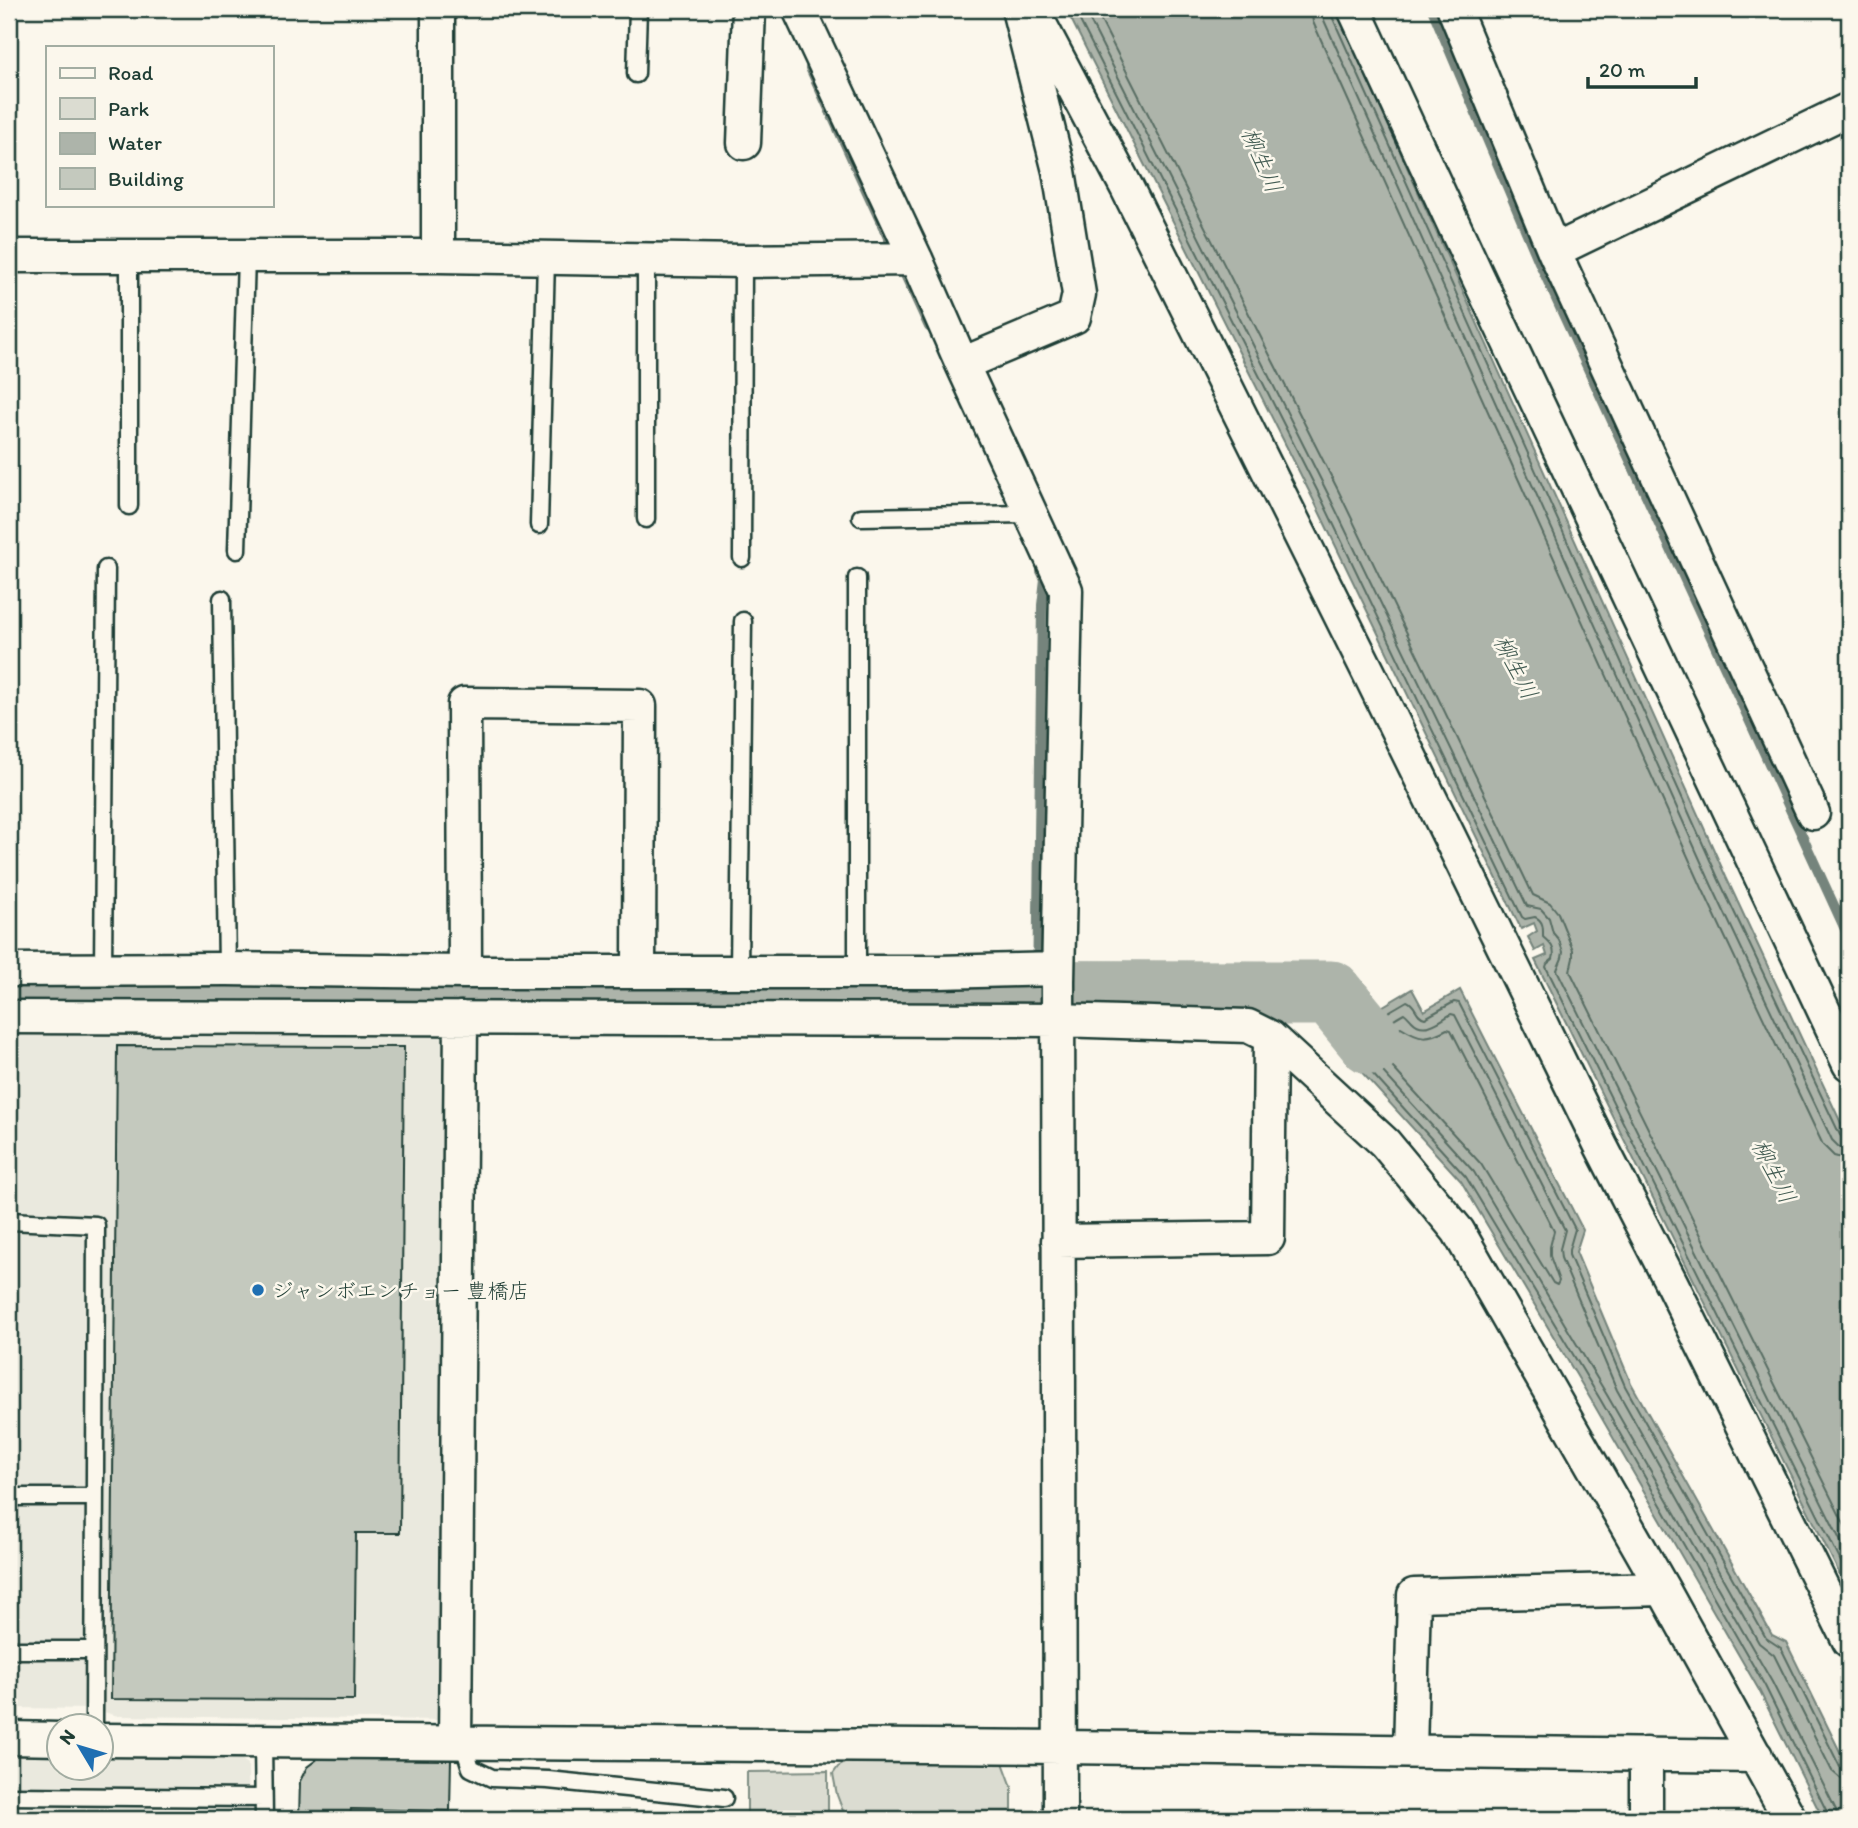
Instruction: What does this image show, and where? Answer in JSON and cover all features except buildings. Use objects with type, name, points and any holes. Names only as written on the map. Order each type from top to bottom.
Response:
[{"type":"street","points":[[438,9],[438,256]]},
{"type":"street","points":[[744,143],[749,9]]},
{"type":"street","points":[[799,9],[1066,590],[1058,990],[1060,1819]]},
{"type":"street","points":[[962,364],[1074,317],[1079,294],[1059,171],[1018,9]]},
{"type":"street","points":[[1032,9],[1127,188],[1849,1641]]},
{"type":"street","points":[[1354,9],[1849,1064]]},
{"type":"street","points":[[1454,9],[1553,251],[1813,813]]},
{"type":"street","points":[[1553,251],[1849,109]]},
{"type":"street","points":[[9,256],[438,256],[743,261],[914,259]]},
{"type":"street","points":[[466,972],[464,704],[640,706],[639,971]]},
{"type":"street","points":[[9,970],[1013,970],[1058,990],[1248,1026],[1270,1037],[1385,1143],[1458,1231],[1663,1589],[1790,1819]]},
{"type":"street","points":[[9,1017],[461,1018],[1058,990]]},
{"type":"street","points":[[459,1742],[461,1018]]},
{"type":"street","points":[[1058,1241],[1268,1238],[1270,1037]]},
{"type":"street","points":[[1410,1751],[1413,1595],[1663,1589]]},
{"type":"street","points":[[9,1738],[46,1739]]},
{"type":"street","points":[[116,1740],[1061,1747],[1756,1756]]},
{"type":"street","points":[[1646,1754],[1646,1819]]},
{"type":"lane","points":[[636,74],[638,9]]},
{"type":"lane","points":[[129,256],[129,506]]},
{"type":"lane","points":[[237,550],[246,257]]},
{"type":"lane","points":[[539,525],[546,258]]},
{"type":"lane","points":[[646,260],[646,519]]},
{"type":"lane","points":[[743,261],[743,558]]},
{"type":"lane","points":[[861,517],[1029,514]]},
{"type":"lane","points":[[103,971],[106,569]]},
{"type":"lane","points":[[857,578],[857,971]]},
{"type":"lane","points":[[222,599],[228,969]]},
{"type":"lane","points":[[739,971],[743,621]]},
{"type":"lane","points":[[9,1221],[96,1225],[94,1713]]},
{"type":"lane","points":[[9,1497],[95,1497]]},
{"type":"lane","points":[[9,1650],[94,1650]]},
{"type":"lane","points":[[263,1741],[264,1819]]},
{"type":"lane","points":[[459,1742],[471,1768],[492,1778],[548,1780],[724,1798]]},
{"type":"lane","points":[[9,1796],[263,1798]]},
{"type":"shaded area","points":[[9,1027],[454,1030],[445,1720],[118,1716],[116,1713],[93,1709],[9,1708]]},
{"type":"shaded area","points":[[9,1753],[46,1753],[46,1783],[116,1783],[116,1753],[234,1754],[248,1764],[249,1819],[9,1819]]},
{"type":"green space","points":[[853,1758],[1002,1760],[1012,1787],[1012,1819],[846,1819],[833,1774],[838,1767]]},
{"type":"green space","points":[[828,1771],[828,1819],[747,1819],[747,1772]]},
{"type":"water","name":"柳生川","points":[[1066,9],[1336,9],[1726,877],[1849,1140],[1849,1593],[1535,960],[1547,955],[1544,946],[1535,951],[1528,937],[1537,931],[1534,923],[1521,929],[1314,501]]},
{"type":"water","points":[[1348,979],[1373,1012],[1412,989],[1424,1011],[1460,990],[1583,1230],[1576,1252],[1631,1383],[1772,1635],[1786,1642],[1849,1770],[1849,1819],[1823,1819],[1759,1690],[1461,1181],[1304,1009],[1308,984]]},
{"type":"waterway","points":[[1432,9],[1539,262],[1849,938]]},
{"type":"waterway","points":[[810,68],[929,327]]},
{"type":"waterway","points":[[1037,993],[1042,605],[1045,579],[1041,571]]},
{"type":"waterway","points":[[9,991],[1331,993],[1371,1042]]},
{"type":"place","name":"ジャンボエンチョー 豊橋店","points":[[258,1290]]}]
